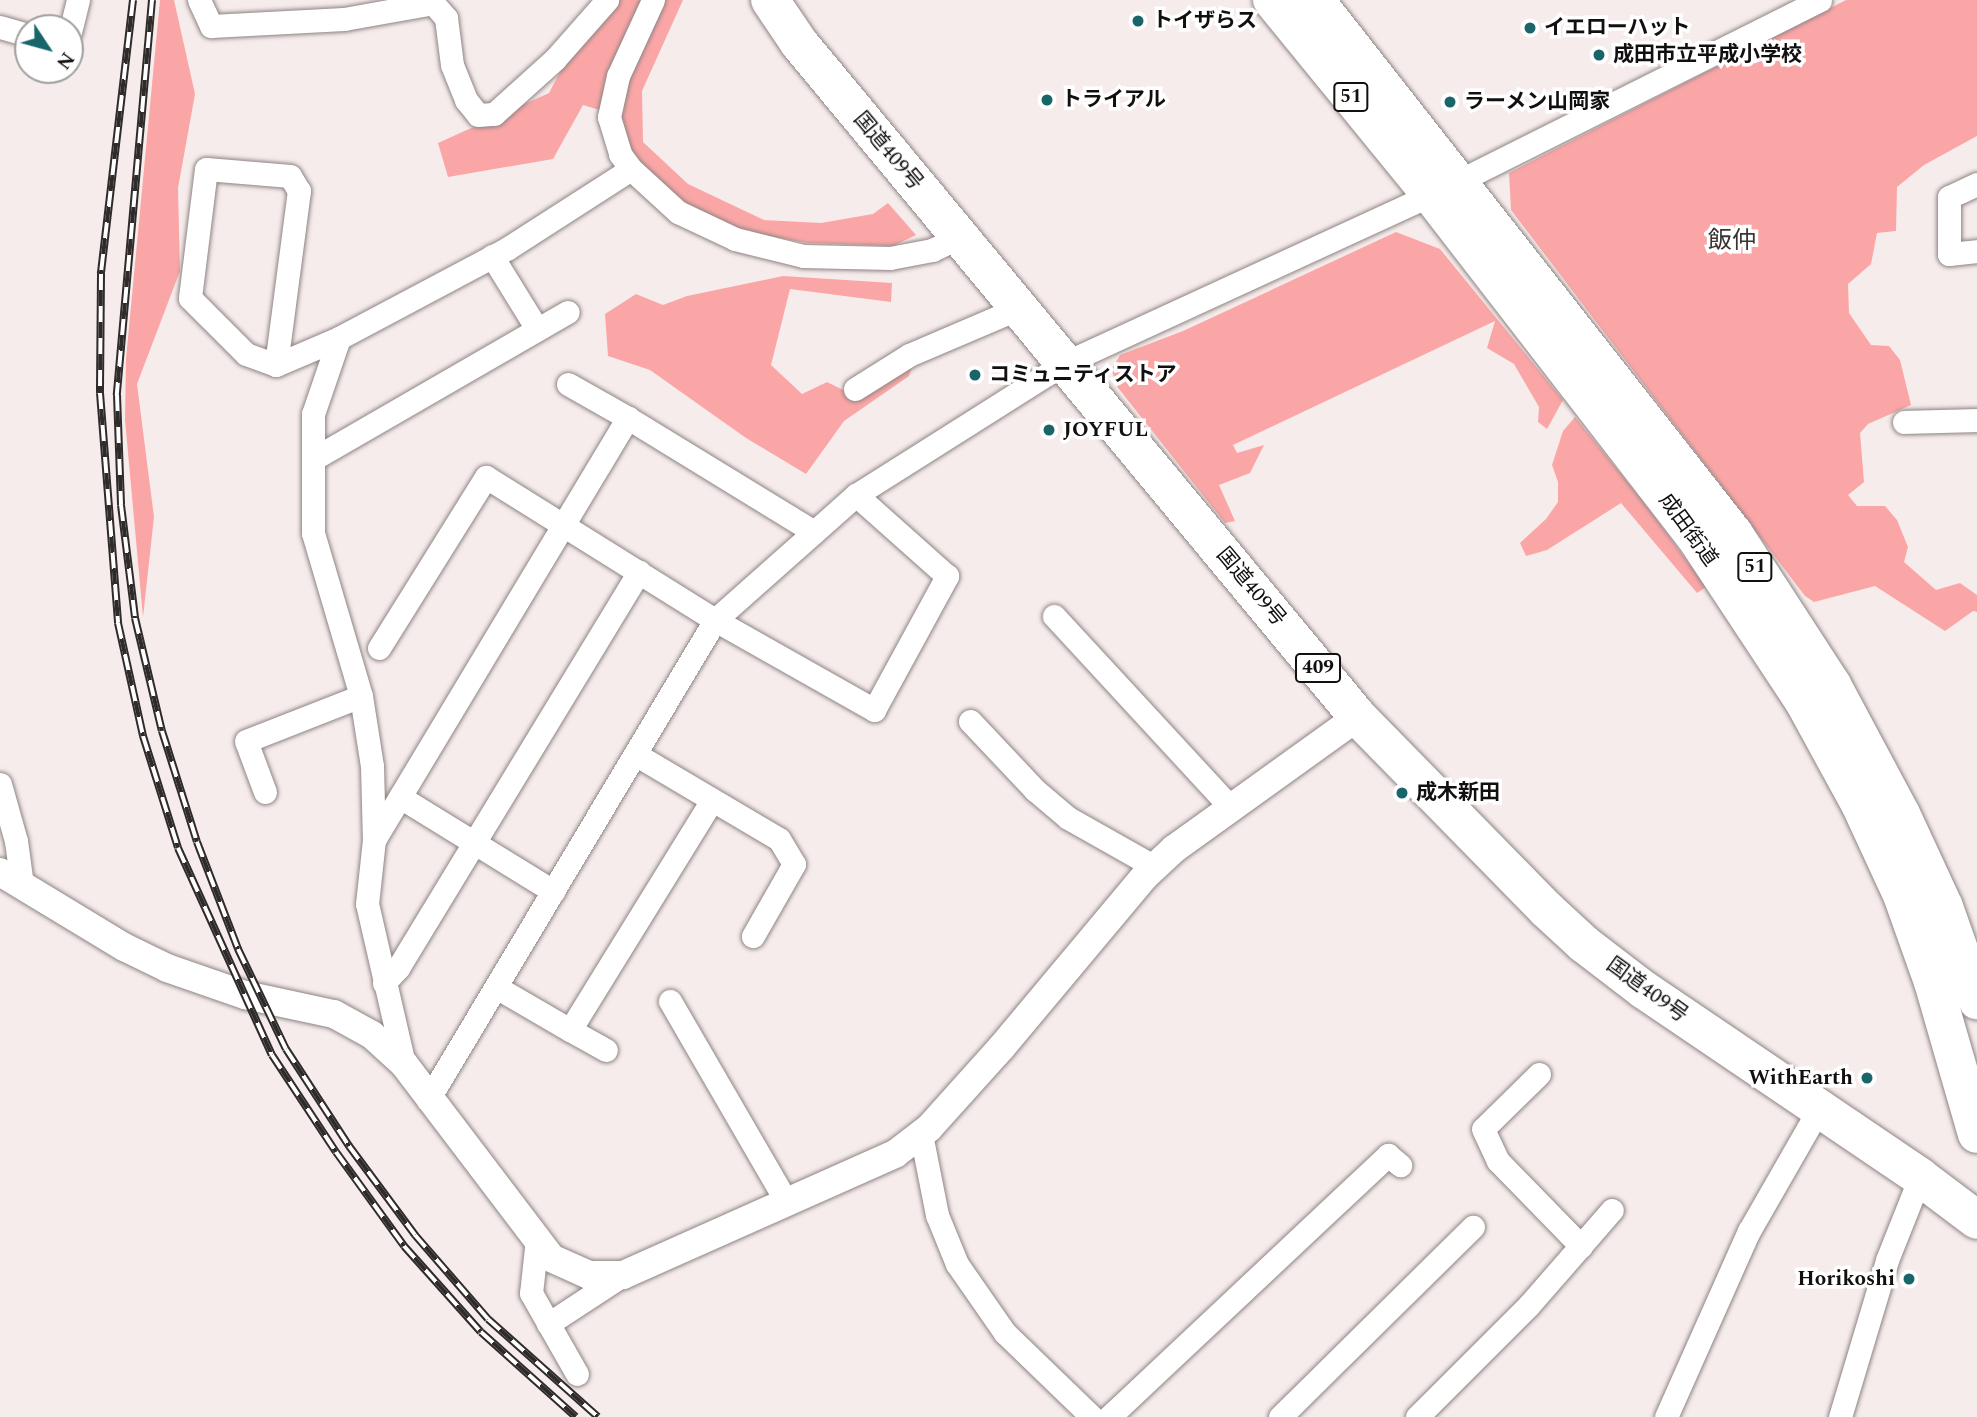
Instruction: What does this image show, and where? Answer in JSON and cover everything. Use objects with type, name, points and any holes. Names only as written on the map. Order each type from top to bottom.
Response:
[{"type":"highway","name":"国道409号","points":[[770,0],[799,43],[1359,717],[1536,900],[1584,944],[1644,990],[1920,1177],[1977,1220]]},
{"type":"highway","name":"成田街道","points":[[1272,0],[1444,188],[1734,534],[1832,685],[1901,814],[1974,978]]},
{"type":"highway","name":"成田街道","points":[[1315,0],[1444,188],[1694,535],[1803,699],[1860,804],[1902,895],[1933,982],[1977,1134]]},
{"type":"street","points":[[199,0],[211,26],[344,19],[433,3],[446,18],[452,65],[466,100],[478,115],[494,114],[555,59],[607,0]]},
{"type":"street","points":[[653,0],[618,76],[609,117],[620,154],[631,169],[678,212],[735,239],[803,256],[890,258],[932,250],[960,237]]},
{"type":"street","points":[[428,1100],[715,620],[856,495],[1065,363],[1444,188],[1820,0]]},
{"type":"street","points":[[276,365],[299,191],[290,176],[206,169],[190,298],[246,354],[276,365],[339,338],[492,256],[631,169]]},
{"type":"street","points":[[1977,184],[1949,197],[1949,254],[1977,251]]},
{"type":"street","points":[[492,256],[537,329]]},
{"type":"street","points":[[855,389],[909,355],[1019,307]]},
{"type":"street","points":[[313,459],[568,312]]},
{"type":"street","points":[[339,338],[313,414],[313,533],[360,696],[372,766],[374,840],[367,904],[404,1065]]},
{"type":"street","points":[[568,384],[814,532]]},
{"type":"street","points":[[374,840],[628,418]]},
{"type":"street","points":[[1904,422],[1977,420]]},
{"type":"street","points":[[379,648],[485,477],[715,620],[874,710],[947,576],[856,495]]},
{"type":"street","points":[[384,983],[398,968],[639,572]]},
{"type":"street","points":[[1054,616],[1231,808]]},
{"type":"street","points":[[265,792],[246,741],[360,696]]},
{"type":"street","points":[[548,1324],[623,1275],[895,1154],[921,1134],[1001,1048],[1155,867],[1231,808],[1359,717]]},
{"type":"street","points":[[970,721],[1035,790],[1068,818],[1155,867]]},
{"type":"street","points":[[635,754],[779,839],[794,864],[753,936]]},
{"type":"street","points":[[0,784],[16,841],[11,879],[124,947],[167,968],[245,996],[334,1014],[372,1035],[404,1065],[428,1100],[551,1258],[589,1275],[623,1275]]},
{"type":"street","points":[[400,797],[553,891]]},
{"type":"street","points":[[570,1030],[712,800]]},
{"type":"street","points":[[496,987],[606,1051]]},
{"type":"street","points":[[670,1001],[786,1201]]},
{"type":"street","points":[[1539,1074],[1483,1129],[1498,1161],[1581,1246]]},
{"type":"street","points":[[1666,1417],[1749,1231],[1819,1109]]},
{"type":"street","points":[[921,1134],[937,1215],[957,1264],[1005,1333],[1084,1414]]},
{"type":"street","points":[[1109,1417],[1388,1155],[1400,1165]]},
{"type":"street","points":[[1840,1417],[1887,1260],[1920,1177]]},
{"type":"street","points":[[1417,1417],[1529,1305],[1612,1210]]},
{"type":"street","points":[[1280,1417],[1473,1227]]},
{"type":"street","points":[[537,1239],[531,1293],[577,1374]]},
{"type":"shaded area","points":[[160,0],[174,0],[195,94],[178,188],[180,271],[137,384],[154,517],[143,617],[125,420],[126,359]]},
{"type":"shaded area","points":[[616,0],[683,0],[642,91],[643,142],[688,184],[764,220],[821,223],[873,214],[888,203],[916,235],[893,246],[808,243],[740,231],[675,200],[626,154],[619,116],[583,105],[553,159],[448,177],[438,143],[549,93],[569,55]]},
{"type":"shaded area","points":[[1846,0],[1977,0],[1977,136],[1924,165],[1897,187],[1896,231],[1877,233],[1871,264],[1848,284],[1849,313],[1871,345],[1889,346],[1900,360],[1911,405],[1868,424],[1860,433],[1864,482],[1848,495],[1857,506],[1885,506],[1897,520],[1908,547],[1904,562],[1936,590],[1960,583],[1977,595],[1977,612],[1973,611],[1945,631],[1875,586],[1814,602],[1805,596],[1511,210],[1509,173]]},
{"type":"shaded area","points":[[1396,232],[1440,249],[1563,400],[1547,429],[1538,422],[1539,407],[1514,364],[1487,348],[1495,321],[1233,445],[1237,453],[1264,445],[1250,473],[1219,485],[1235,521],[1225,523],[1115,384],[1112,369],[1120,355],[1183,331]]},
{"type":"shaded area","points":[[783,276],[892,283],[891,302],[790,289],[771,365],[802,394],[827,382],[855,396],[913,364],[909,376],[844,421],[806,474],[746,438],[650,370],[608,356],[605,314],[636,294],[663,305],[687,296]]},
{"type":"shaded area","points":[[1575,417],[1649,509],[1706,587],[1697,593],[1621,503],[1547,550],[1526,556],[1520,543],[1546,519],[1558,502],[1558,482],[1552,465],[1563,431]]},
{"type":"railway","points":[[133,0],[101,274],[100,393],[118,623],[143,736],[178,848],[272,1055],[336,1152],[404,1246],[481,1332],[576,1417]]},
{"type":"railway","points":[[152,0],[117,395],[121,505],[135,618],[162,731],[197,842],[238,949],[286,1049],[349,1146],[415,1235],[488,1319],[598,1417]]},
{"type":"place","name":"トイザらス","points":[[1138,21]]},
{"type":"place","name":"イエローハット","points":[[1530,28]]},
{"type":"place","name":"成田市立平成小学校","points":[[1599,55]]},
{"type":"place","name":"トライアル","points":[[1047,100]]},
{"type":"place","name":"ラーメン山岡家","points":[[1450,102]]},
{"type":"place","name":"コミュニティストア","points":[[975,375]]},
{"type":"place","name":"JOYFUL","points":[[1049,430]]},
{"type":"place","name":"成木新田","points":[[1402,793]]},
{"type":"place","name":"WithEarth","points":[[1867,1078]]},
{"type":"place","name":"Horikoshi","points":[[1909,1279]]},
{"type":"district","name":"飯仲","points":[[1732,242]]}]
